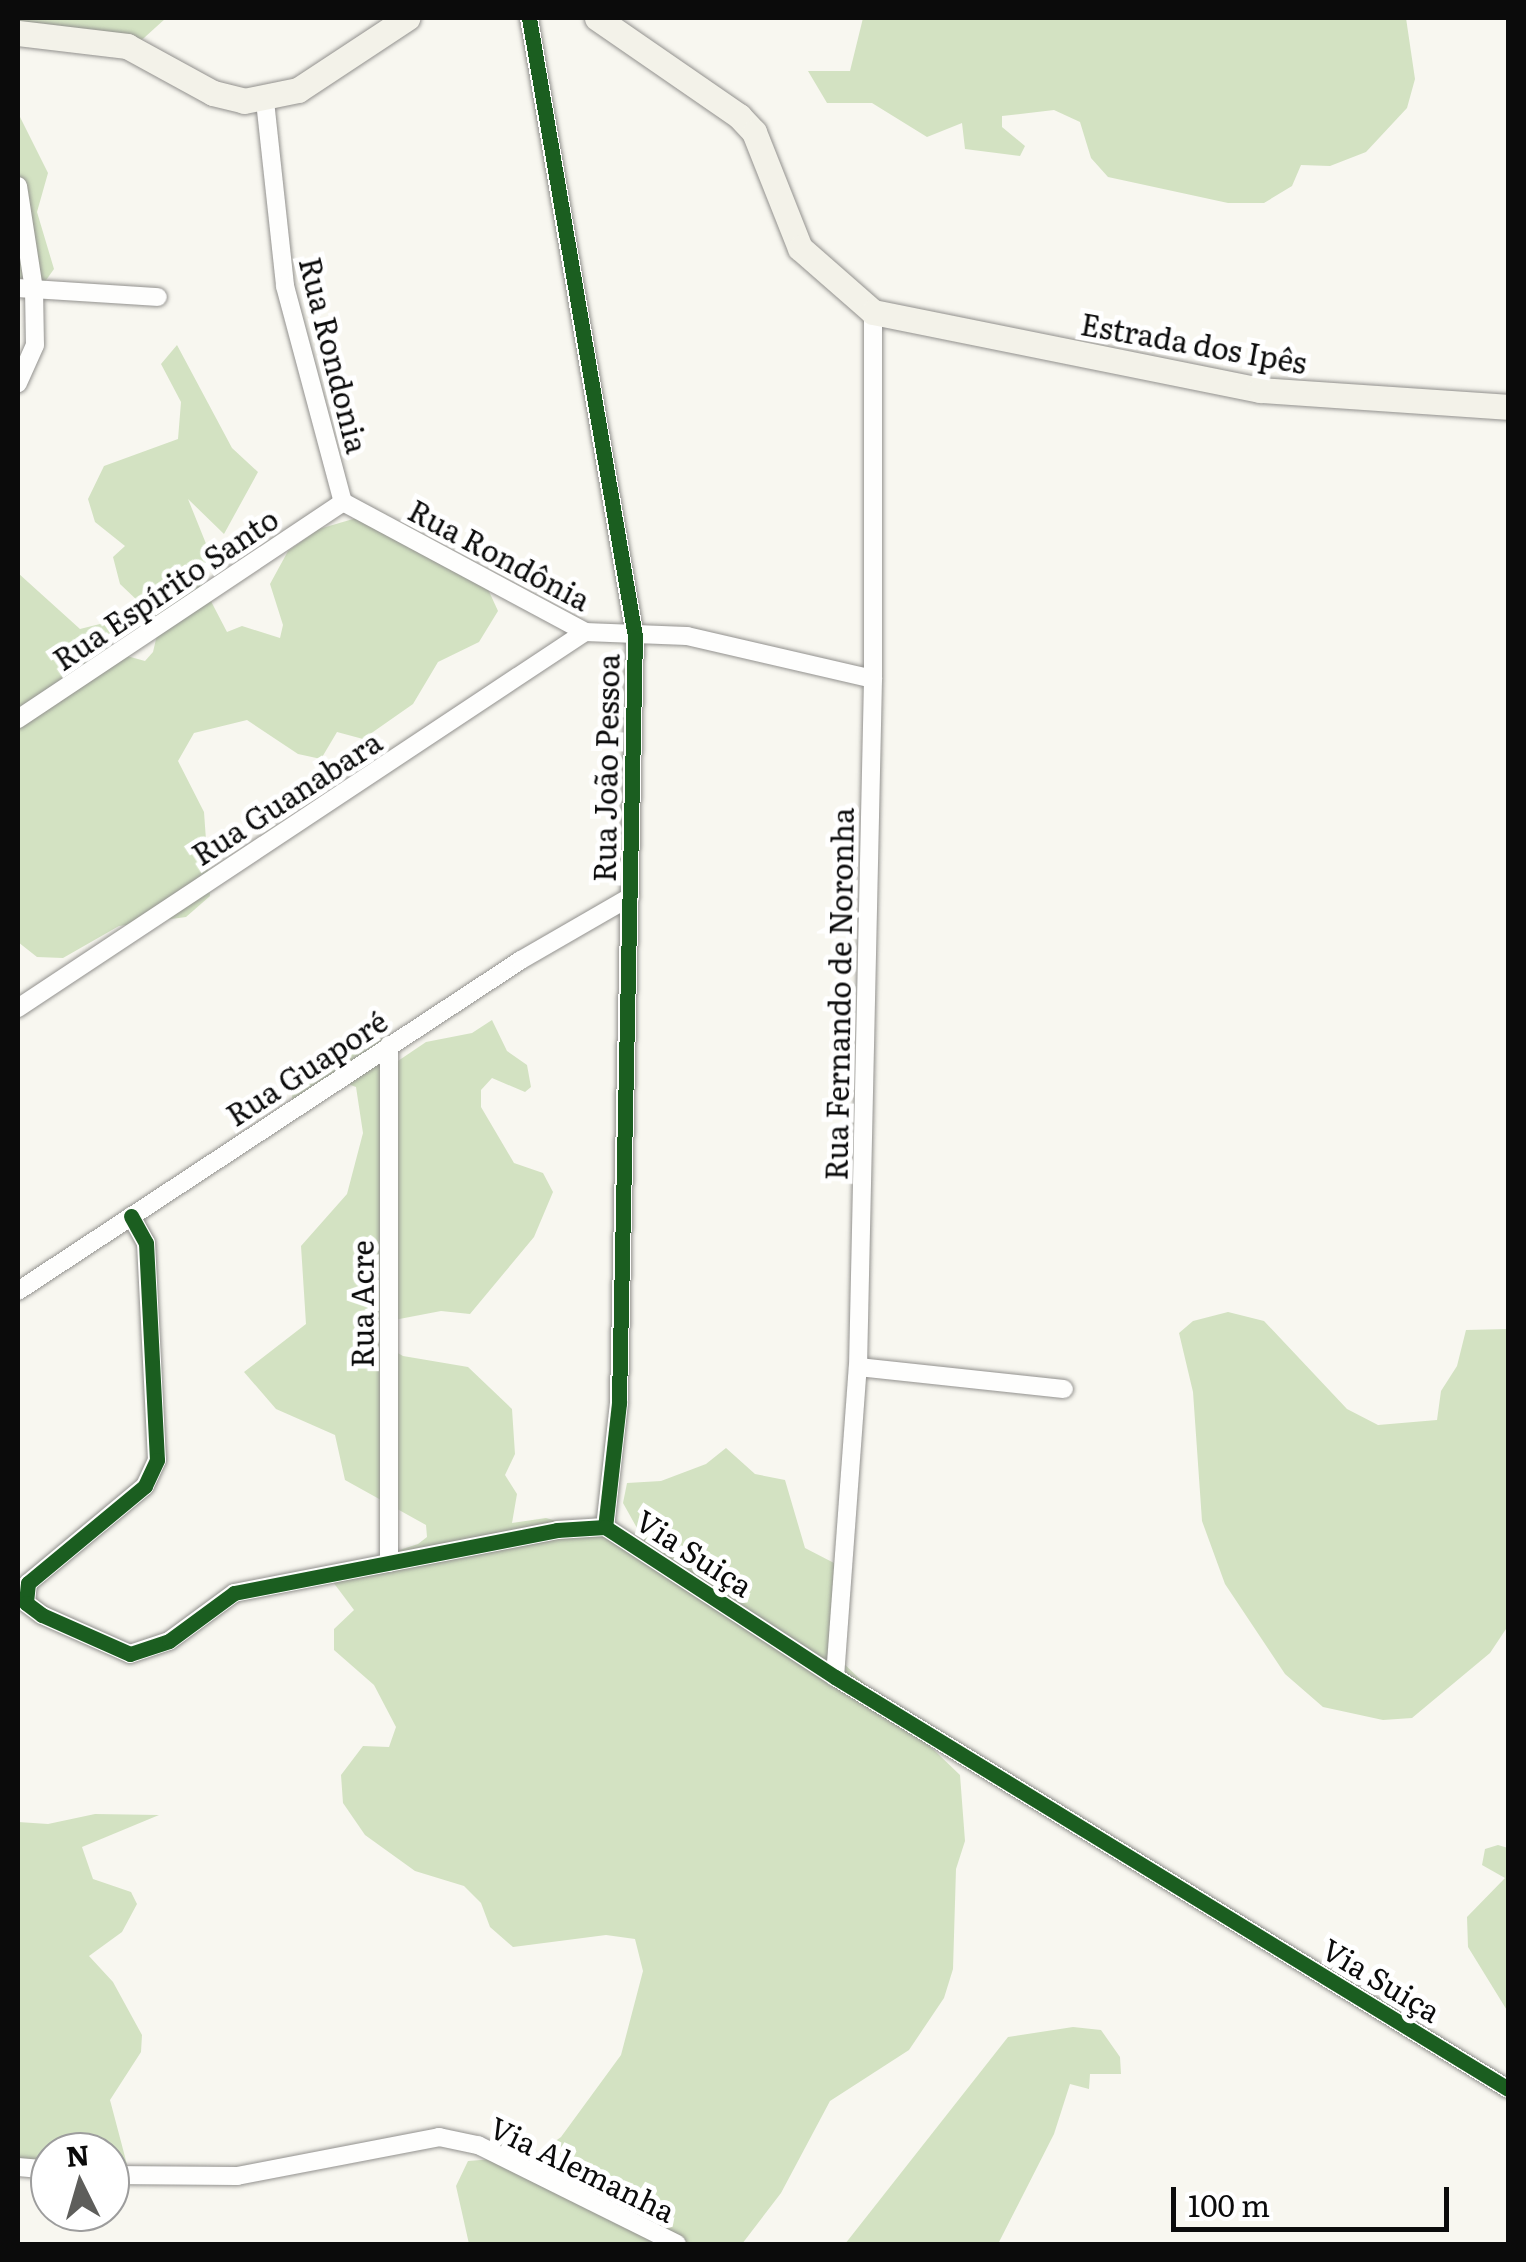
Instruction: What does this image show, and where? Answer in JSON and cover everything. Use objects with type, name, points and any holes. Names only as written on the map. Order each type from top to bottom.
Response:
[{"type":"main road","points":[[18,33],[127,46],[213,93],[265,100],[298,90],[407,18]]},
{"type":"main road","points":[[597,18],[739,116],[754,132],[800,248],[872,312]]},
{"type":"main road","name":"Estrada dos Ipês","points":[[872,312],[1260,390],[1508,407]]},
{"type":"street","name":"Rua João Pessoa","points":[[529,18],[635,636],[618,1403],[604,1527]]},
{"type":"street","name":"Rua Rondonia","points":[[265,100],[285,286],[343,502]]},
{"type":"street","points":[[18,186],[34,354],[18,383]]},
{"type":"street","points":[[26,288],[158,297]]},
{"type":"street","name":"Rua Fernando de Noronha","points":[[835,1677],[858,1367],[873,679],[872,312]]},
{"type":"street","name":"Rua Rondônia","points":[[343,502],[585,632],[716,642],[873,679]]},
{"type":"street","name":"Rua Espírito Santo","points":[[18,719],[343,502]]},
{"type":"street","name":"Rua Guanabara","points":[[18,1008],[585,632]]},
{"type":"street","name":"Rua Guaporé","points":[[18,1291],[389,1045],[630,897]]},
{"type":"street","name":"Rua Acre","points":[[388,1563],[389,1045]]},
{"type":"street","name":"Via Suiça","points":[[131,1216],[146,1243],[157,1460],[145,1486],[39,1571],[28,1583],[26,1602],[130,1654],[157,1648],[234,1593],[604,1527],[835,1677],[1508,2089]]},
{"type":"street","points":[[858,1367],[1064,1388]]},
{"type":"street","name":"Via Alemanha","points":[[130,2175],[237,2176],[439,2136],[478,2145],[676,2244]]},
{"type":"green space","points":[[18,18],[166,18],[134,47],[18,40]]},
{"type":"green space","points":[[863,18],[1406,18],[1415,79],[1407,108],[1366,152],[1330,166],[1301,165],[1292,186],[1264,203],[1228,203],[1108,177],[1091,158],[1080,122],[1054,110],[1002,116],[1002,127],[1025,146],[1020,156],[965,149],[962,123],[927,137],[872,103],[827,103],[808,71],[850,71]]},
{"type":"green space","points":[[18,113],[48,173],[37,212],[54,269],[44,283],[18,288]]},
{"type":"green space","points":[[177,345],[232,448],[258,472],[224,534],[188,499],[213,561],[202,584],[227,632],[242,626],[280,638],[283,625],[270,584],[288,551],[319,529],[370,514],[435,541],[482,576],[498,611],[479,642],[438,662],[413,704],[363,739],[337,732],[321,759],[298,754],[247,720],[194,733],[178,761],[204,812],[210,896],[186,917],[119,926],[63,958],[37,957],[18,942],[18,573],[80,629],[116,620],[109,651],[145,661],[153,652],[160,622],[120,584],[113,557],[125,546],[95,522],[88,499],[104,466],[178,439],[181,402],[161,364]]},
{"type":"green space","points":[[492,1020],[507,1051],[527,1065],[531,1087],[525,1092],[492,1078],[481,1090],[481,1107],[514,1163],[543,1173],[553,1192],[534,1237],[470,1314],[441,1311],[394,1320],[380,1331],[382,1344],[403,1356],[468,1367],[512,1409],[515,1454],[505,1475],[517,1494],[512,1523],[546,1518],[638,1544],[642,1537],[623,1503],[627,1483],[661,1481],[706,1464],[726,1448],[755,1474],[785,1480],[805,1548],[834,1563],[839,1659],[960,1775],[965,1841],[956,1869],[953,1969],[944,1998],[909,2050],[830,2101],[781,2193],[742,2244],[469,2244],[456,2186],[468,2161],[535,2156],[561,2137],[621,2055],[643,1971],[635,1939],[606,1935],[513,1947],[490,1927],[481,1903],[464,1886],[415,1871],[365,1835],[343,1803],[341,1775],[363,1746],[389,1747],[396,1727],[374,1685],[334,1650],[334,1629],[354,1610],[327,1574],[418,1544],[427,1537],[426,1525],[345,1480],[335,1435],[276,1409],[244,1372],[306,1324],[301,1246],[347,1194],[363,1133],[356,1087],[348,1084],[299,1108],[292,1098],[295,1076],[307,1063],[382,1038],[389,1040],[395,1063],[426,1042],[472,1033]]},
{"type":"green space","points":[[1228,1312],[1264,1321],[1347,1409],[1378,1425],[1437,1420],[1441,1391],[1457,1366],[1466,1330],[1508,1329],[1508,1626],[1490,1653],[1412,1718],[1383,1720],[1323,1707],[1285,1674],[1225,1584],[1202,1521],[1193,1392],[1179,1333],[1193,1321]]},
{"type":"green space","points":[[95,1814],[159,1815],[82,1847],[93,1879],[131,1892],[137,1904],[122,1932],[89,1956],[113,1982],[142,2035],[141,2052],[110,2100],[118,2132],[30,2132],[30,2164],[27,2160],[18,2172],[18,1822],[48,1824]]},
{"type":"green space","points":[[1498,1845],[1508,1848],[1508,2012],[1468,1947],[1467,1917],[1505,1878],[1482,1865],[1485,1849]]},
{"type":"green space","points":[[1073,2027],[1101,2030],[1120,2057],[1121,2074],[1090,2074],[1089,2089],[1070,2084],[1054,2134],[998,2244],[845,2244],[1008,2037]]},
{"type":"cycle path","points":[[529,18],[635,636],[619,1403],[605,1527]]},
{"type":"cycle path","points":[[131,1216],[146,1243],[157,1460],[145,1486],[28,1583],[26,1603],[42,1615],[130,1654],[169,1641],[234,1593],[557,1530],[605,1527],[835,1677],[1508,2089]]}]
